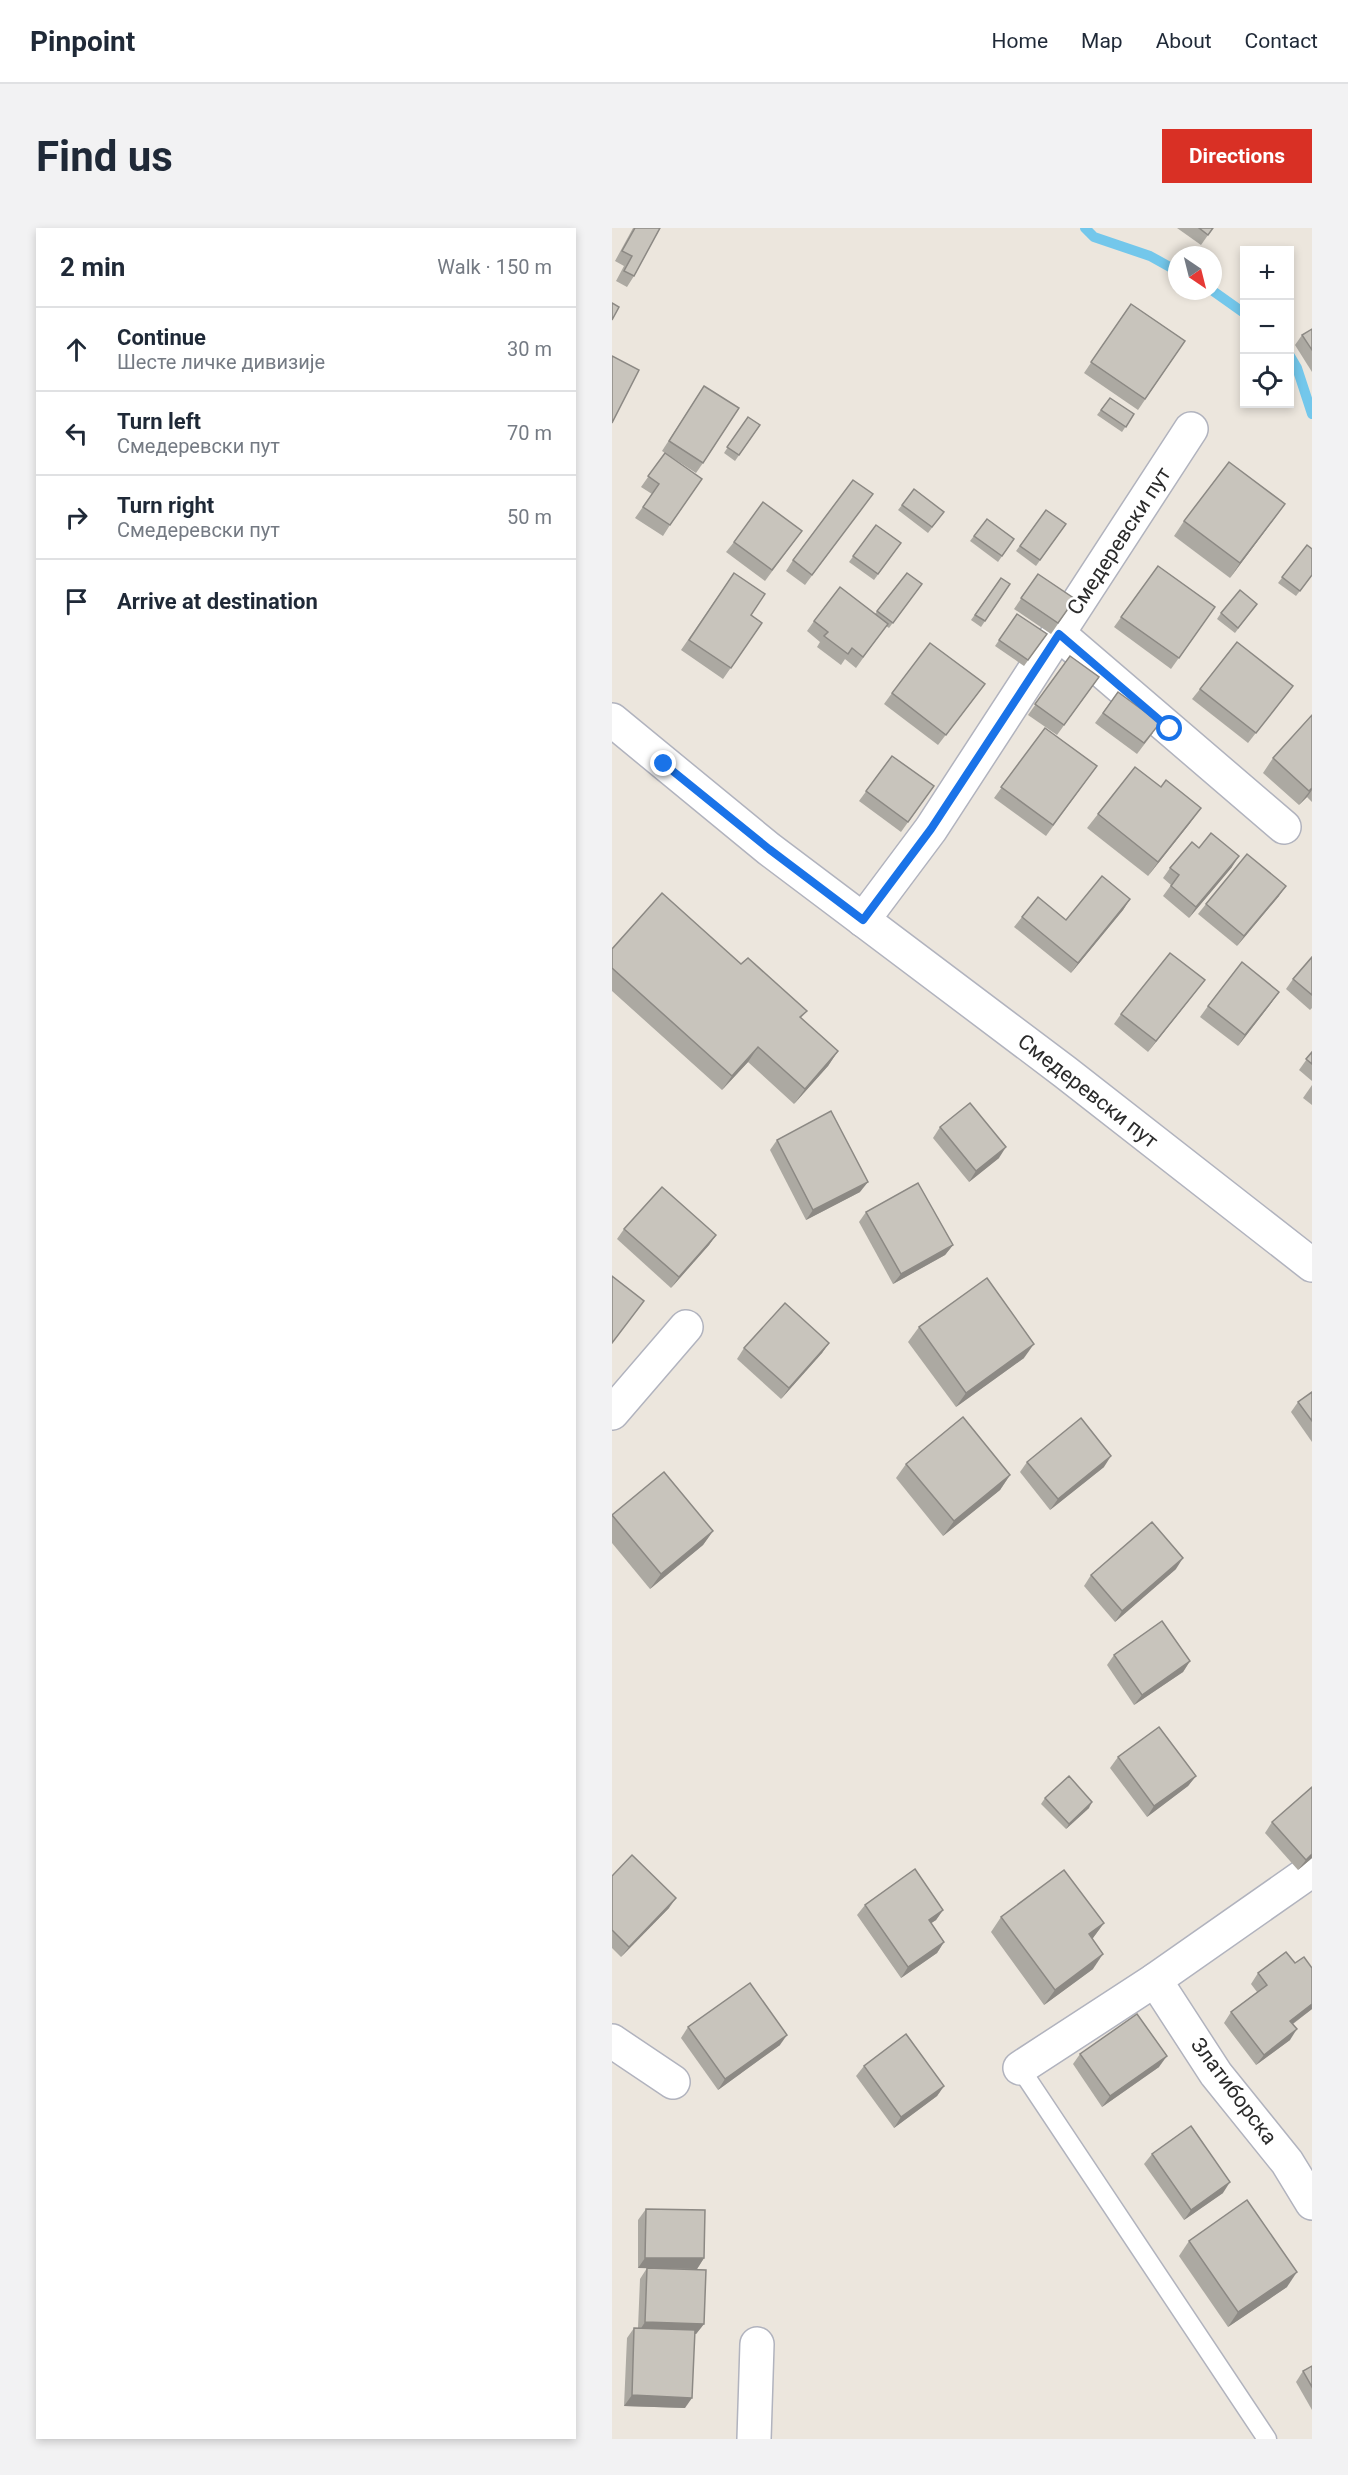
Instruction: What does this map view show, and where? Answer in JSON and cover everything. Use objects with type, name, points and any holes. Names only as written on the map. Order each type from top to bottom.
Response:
[{"type":"street","name":"Смедеревски пут","points":[[863,920],[931,829],[1191,429]]},
{"type":"street","points":[[1059,634],[1284,827]]},
{"type":"street","name":"Смедеревски пут","points":[[612,720],[769,849],[1065,1072],[1312,1265]]},
{"type":"street","points":[[612,1413],[686,1327]]},
{"type":"street","points":[[1020,2068],[1155,1980],[1312,1870]]},
{"type":"street","name":"Златиборска","points":[[1155,1980],[1216,2074],[1287,2162],[1312,2203]]},
{"type":"street","points":[[612,2041],[673,2082]]},
{"type":"street","points":[[754,2439],[757,2344]]},
{"type":"lane","points":[[1020,2068],[1267,2439]]},
{"type":"building","points":[[635,228],[660,228],[634,276],[624,271],[632,256],[622,251]]},
{"type":"building","points":[[1199,228],[1213,228],[1208,235]]},
{"type":"building","points":[[612,303],[619,307],[612,320]]},
{"type":"building","points":[[1131,304],[1185,341],[1145,399],[1091,362]]},
{"type":"building","points":[[1312,329],[1312,350],[1302,335]]},
{"type":"building","points":[[612,356],[639,370],[612,423]]},
{"type":"building","points":[[704,386],[739,408],[703,463],[669,441]]},
{"type":"building","points":[[1110,398],[1134,414],[1126,427],[1101,410]]},
{"type":"building","points":[[748,417],[760,425],[739,455],[727,447]]},
{"type":"building","points":[[665,453],[702,479],[670,525],[643,507],[659,484],[648,476]]},
{"type":"building","points":[[1229,462],[1285,504],[1240,563],[1184,521]]},
{"type":"building","points":[[853,480],[873,494],[812,575],[793,560]]},
{"type":"building","points":[[914,489],[944,512],[932,527],[902,505]]},
{"type":"building","points":[[763,502],[802,531],[772,570],[734,542]]},
{"type":"building","points":[[1046,510],[1066,524],[1040,560],[1020,546]]},
{"type":"building","points":[[987,519],[1014,539],[1002,556],[974,536]]},
{"type":"building","points":[[876,525],[901,543],[878,574],[853,556]]},
{"type":"building","points":[[1307,545],[1312,549],[1312,575],[1300,591],[1282,577]]},
{"type":"building","points":[[1158,566],[1215,607],[1179,658],[1121,617]]},
{"type":"building","points":[[734,573],[765,594],[751,615],[762,623],[731,668],[689,640]]},
{"type":"building","points":[[907,573],[922,584],[893,623],[877,611]]},
{"type":"building","points":[[1038,574],[1075,599],[1058,623],[1021,598]]},
{"type":"building","points":[[1001,578],[1010,584],[985,621],[975,615]]},
{"type":"building","points":[[840,587],[888,624],[863,657],[852,648],[848,654],[824,636],[828,632],[814,621]]},
{"type":"building","points":[[1240,590],[1257,604],[1238,628],[1221,613]]},
{"type":"building","points":[[1017,614],[1047,634],[1028,660],[999,640]]},
{"type":"building","points":[[1237,642],[1293,686],[1256,733],[1200,689]]},
{"type":"building","points":[[930,643],[985,684],[946,735],[892,693]]},
{"type":"building","points":[[1070,656],[1099,677],[1064,725],[1035,704]]},
{"type":"building","points":[[1118,692],[1160,723],[1144,743],[1103,713]]},
{"type":"building","points":[[1312,715],[1312,788],[1309,791],[1273,758]]},
{"type":"building","points":[[1045,728],[1097,766],[1053,825],[1001,787]]},
{"type":"building","points":[[892,756],[934,786],[908,822],[866,791]]},
{"type":"building","points":[[1135,767],[1161,787],[1166,780],[1201,808],[1158,862],[1098,814]]},
{"type":"building","points":[[1211,833],[1239,856],[1196,907],[1171,886],[1179,875],[1170,868],[1192,842],[1199,848]]},
{"type":"building","points":[[1247,854],[1286,886],[1244,936],[1206,904]]},
{"type":"building","points":[[1102,876],[1130,899],[1078,963],[1022,917],[1038,897],[1066,920]]},
{"type":"building","points":[[662,893],[741,964],[748,958],[807,1011],[800,1017],[838,1051],[805,1089],[758,1047],[732,1076],[612,968],[612,949]]},
{"type":"building","points":[[1170,953],[1205,980],[1156,1041],[1121,1014]]},
{"type":"building","points":[[1312,957],[1312,995],[1293,979]]},
{"type":"building","points":[[1242,962],[1279,992],[1245,1035],[1208,1006]]},
{"type":"building","points":[[1312,1052],[1312,1064],[1306,1059]]},
{"type":"building","points":[[970,1103],[1006,1147],[976,1171],[940,1127]]},
{"type":"building","points":[[831,1111],[868,1182],[813,1210],[777,1140]]},
{"type":"building","points":[[918,1183],[953,1245],[901,1274],[866,1212]]},
{"type":"building","points":[[662,1187],[716,1235],[679,1277],[624,1229]]},
{"type":"building","points":[[612,1276],[644,1301],[612,1343]]},
{"type":"building","points":[[987,1278],[1034,1344],[966,1393],[919,1327]]},
{"type":"building","points":[[785,1303],[829,1343],[789,1388],[744,1348]]},
{"type":"building","points":[[1312,1392],[1312,1421],[1298,1402]]},
{"type":"building","points":[[963,1417],[1010,1475],[954,1521],[906,1464]]},
{"type":"building","points":[[1081,1418],[1111,1456],[1058,1499],[1027,1462]]},
{"type":"building","points":[[664,1472],[713,1531],[661,1574],[612,1515]]},
{"type":"building","points":[[1152,1522],[1183,1558],[1122,1611],[1091,1575]]},
{"type":"building","points":[[1162,1621],[1190,1661],[1142,1695],[1114,1655]]},
{"type":"building","points":[[1159,1727],[1196,1776],[1154,1806],[1118,1757]]},
{"type":"building","points":[[1069,1776],[1092,1802],[1069,1824],[1045,1798]]},
{"type":"building","points":[[1312,1787],[1312,1854],[1306,1860],[1272,1822]]},
{"type":"building","points":[[632,1855],[676,1898],[629,1947],[612,1930],[612,1876]]},
{"type":"building","points":[[915,1869],[943,1910],[929,1920],[944,1942],[908,1967],[865,1905]]},
{"type":"building","points":[[1064,1870],[1104,1923],[1089,1934],[1103,1954],[1055,1990],[1001,1917]]},
{"type":"building","points":[[1286,1952],[1295,1963],[1304,1957],[1312,1968],[1312,2004],[1290,2021],[1297,2029],[1264,2055],[1231,2012],[1267,1985],[1258,1973]]},
{"type":"building","points":[[750,1983],[787,2035],[725,2079],[688,2027]]},
{"type":"building","points":[[1137,2014],[1167,2056],[1110,2096],[1080,2054]]},
{"type":"building","points":[[906,2034],[944,2086],[901,2117],[864,2066]]},
{"type":"building","points":[[1191,2126],[1230,2182],[1191,2210],[1152,2154]]},
{"type":"building","points":[[1247,2200],[1297,2272],[1238,2312],[1189,2241]]},
{"type":"building","points":[[646,2209],[705,2210],[704,2258],[645,2258]]},
{"type":"building","points":[[647,2268],[706,2270],[704,2324],[645,2322]]},
{"type":"building","points":[[634,2328],[695,2330],[692,2398],[632,2395]]},
{"type":"building","points":[[1312,2366],[1312,2387],[1303,2371]]},
{"type":"waterway","points":[[1085,228],[1094,237],[1150,256],[1168,266]]},
{"type":"waterway","points":[[1222,297],[1240,310]]},
{"type":"waterway","points":[[1294,363],[1312,414]]},
{"type":"route","points":[[664,764],[769,849],[863,920],[931,829],[1059,634],[1170,729]]}]
